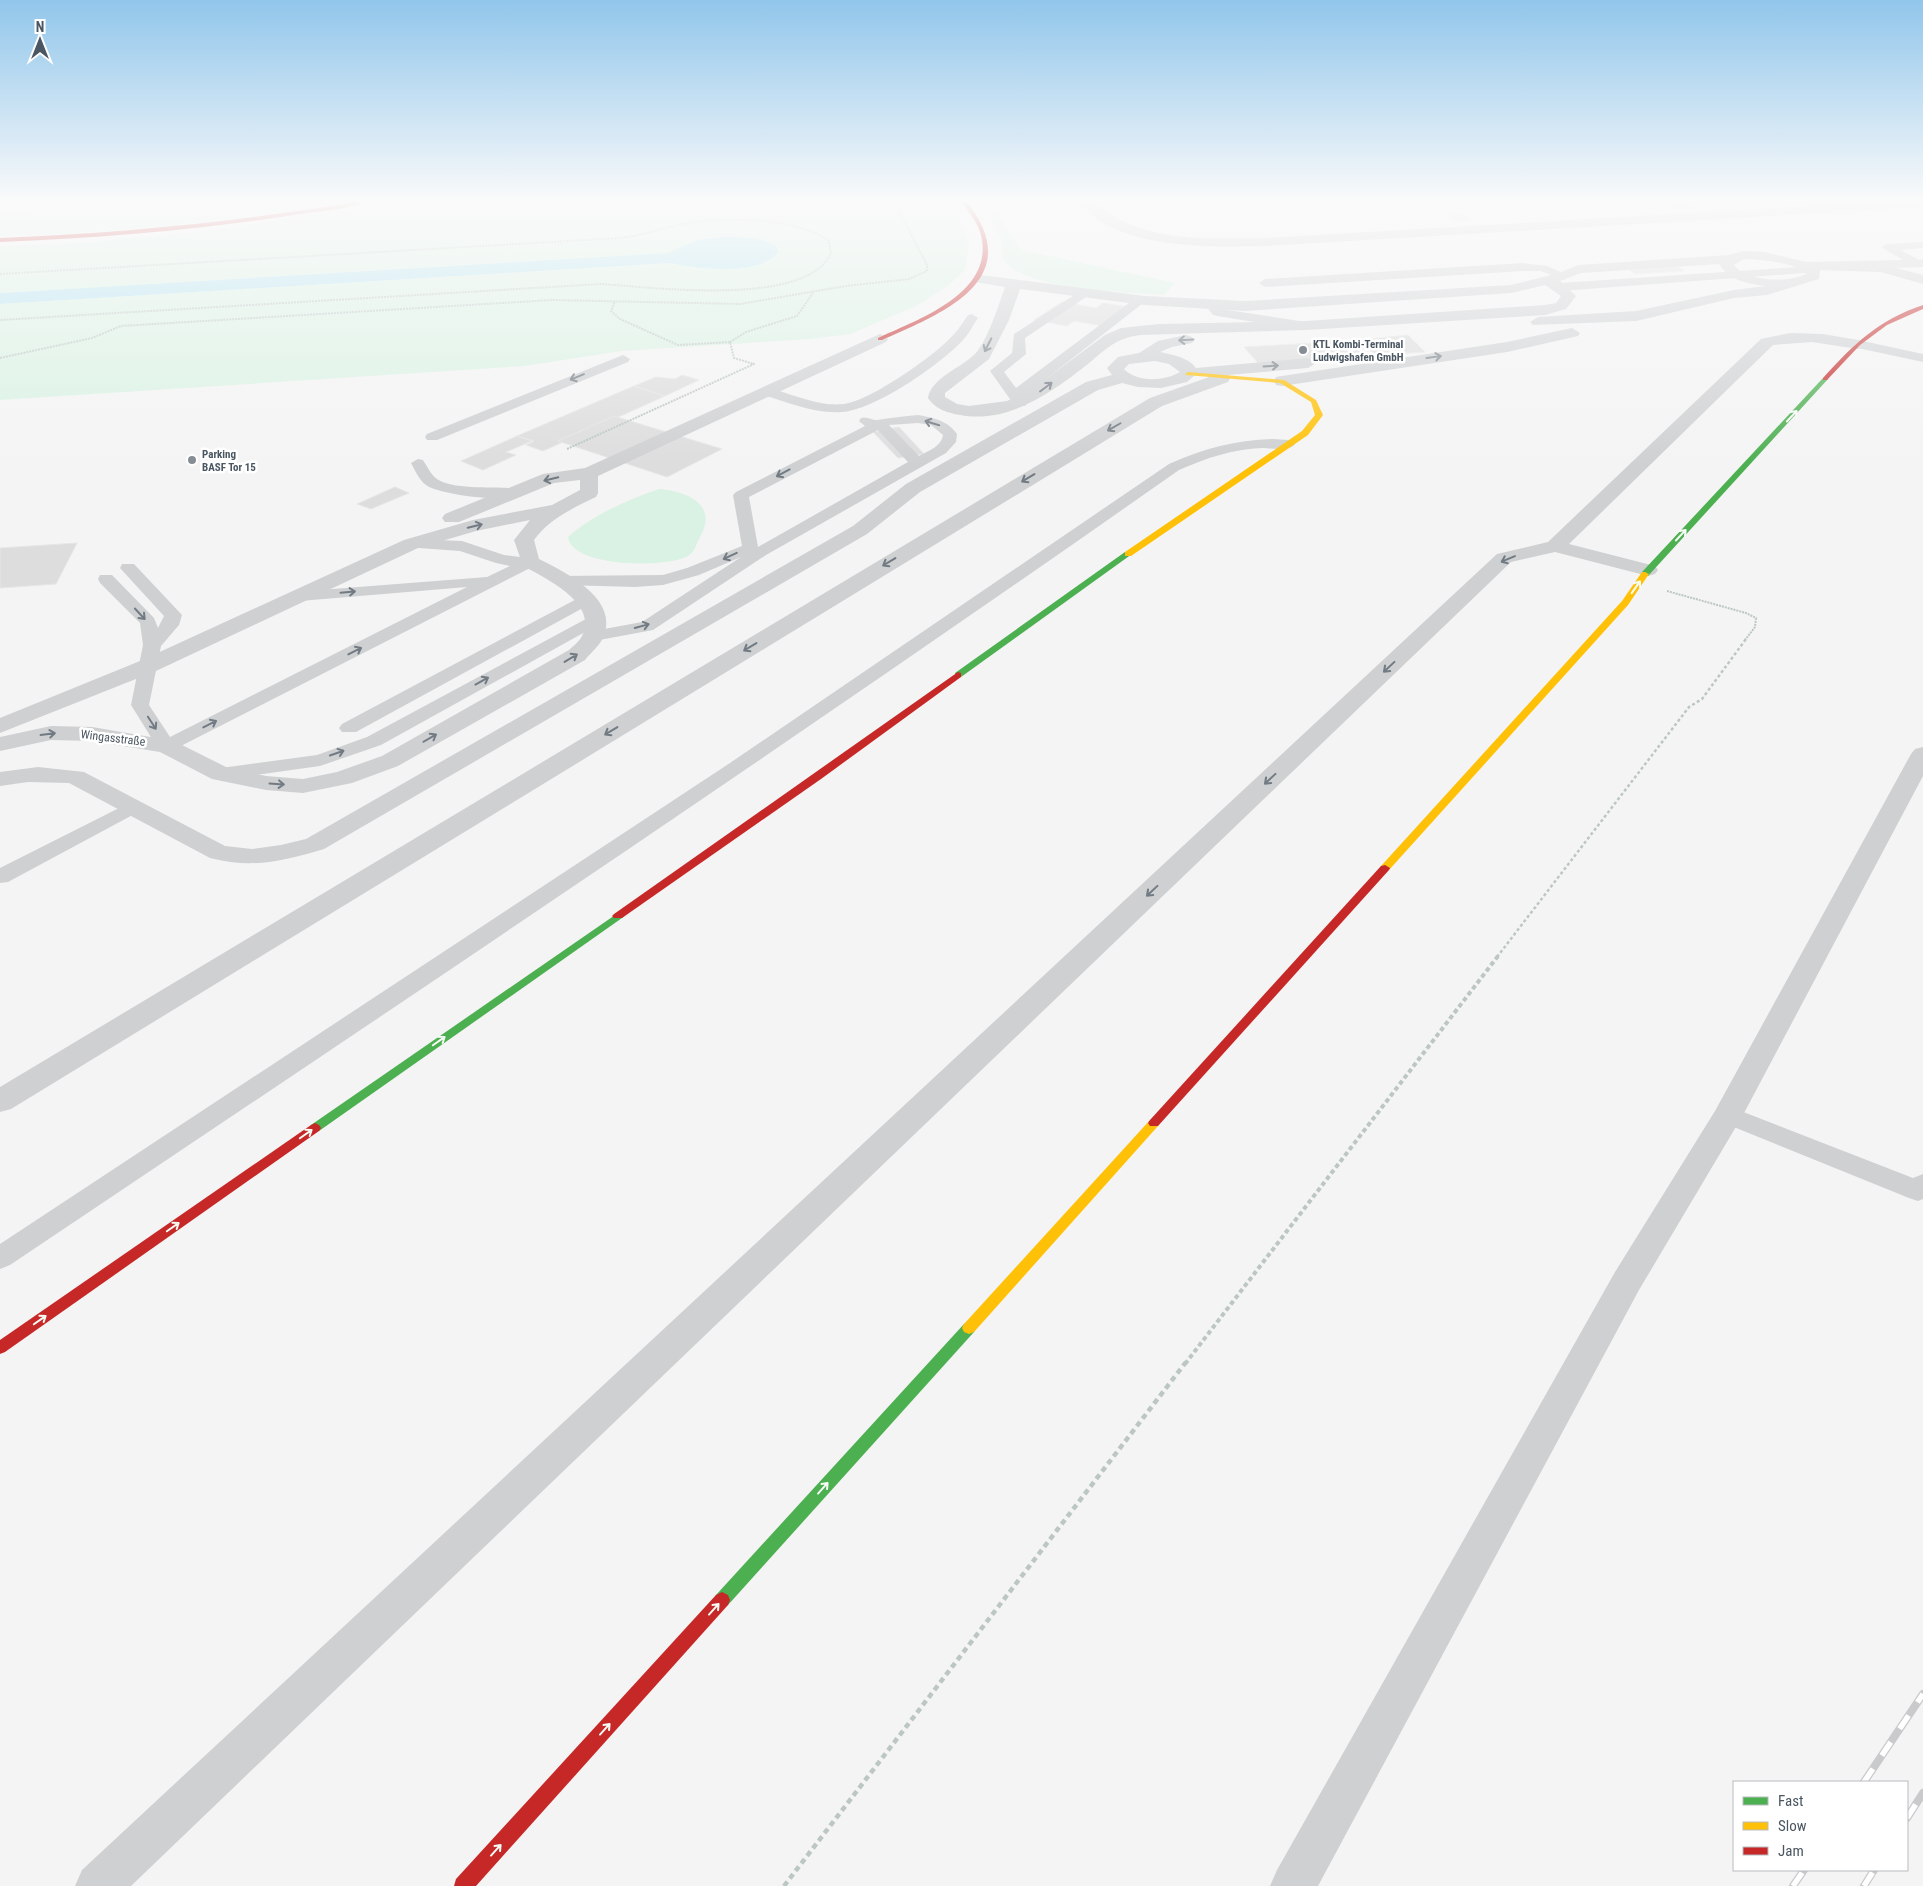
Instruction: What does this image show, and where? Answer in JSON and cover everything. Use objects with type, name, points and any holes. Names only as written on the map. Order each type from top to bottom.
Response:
[{"type":"street","points":[[411,544],[426,529],[550,478],[589,473],[880,340],[954,302],[970,290]]},
{"type":"street","points":[[1012,290],[1001,320],[983,356],[937,391],[936,398],[941,403],[960,410],[976,412],[1006,408],[1018,399],[1036,394],[1118,334],[1176,327],[1247,328],[1306,326],[1545,310],[1561,306],[1560,290]]},
{"type":"street","points":[[1055,290],[1082,294],[1104,303],[1121,298],[1212,306],[1245,306],[1495,290]]},
{"type":"street","points":[[1732,290],[1734,294]]},
{"type":"street","points":[[1145,356],[1155,346],[1186,340],[1234,342],[1636,316],[1734,294],[1750,294],[1769,290]]},
{"type":"street","points":[[463,1886],[1612,617],[1648,570],[1858,344],[1886,324],[1923,307]]},
{"type":"street","points":[[1188,374],[1282,381],[1507,347],[1631,320],[1636,316]]},
{"type":"street","points":[[1555,546],[1767,342],[1785,336],[1817,337],[1858,344]]},
{"type":"street","points":[[1123,377],[1115,368],[1118,364],[1124,360],[1145,356],[1174,360],[1186,366],[1188,374]]},
{"type":"street","points":[[0,779],[20,774],[50,773],[75,777],[219,853],[252,857],[282,853],[315,844],[860,530],[913,488],[1092,386],[1123,377],[1150,383],[1170,382],[1188,374],[1221,369],[1372,359],[1408,361]]},
{"type":"street","points":[[0,1101],[1156,402],[1222,378]]},
{"type":"street","points":[[0,1348],[809,782],[1051,607],[1305,433],[1319,415],[1314,401],[1282,381]]},
{"type":"street","points":[[1150,383],[1156,402]]},
{"type":"street","points":[[589,473],[588,493],[554,510],[532,527],[524,540],[530,562],[564,580],[592,618]]},
{"type":"street","points":[[0,726],[150,656],[300,596],[411,544],[474,526],[554,510]]},
{"type":"street","points":[[98,1886],[1504,558],[1555,546],[1648,570]]},
{"type":"street","name":"Wingasstraße","points":[[0,744],[59,733],[92,734],[166,746],[221,774],[266,783],[303,786],[342,778],[390,761],[577,654],[592,618]]},
{"type":"street","points":[[1293,1886],[1627,1281],[1728,1114],[1923,754]]},
{"type":"lane","points":[[1582,290],[1609,296]]},
{"type":"lane","points":[[1019,354],[1019,337],[1082,294]]},
{"type":"lane","points":[[969,366],[997,371],[1009,381],[1018,399],[1142,300]]},
{"type":"lane","points":[[1079,312],[1104,303]]},
{"type":"lane","points":[[1212,306],[1216,312],[1306,326]]},
{"type":"lane","points":[[765,391],[815,406],[843,408],[867,404],[926,363],[959,337],[972,318]]},
{"type":"lane","points":[[997,371],[1034,344]]},
{"type":"lane","points":[[1858,344],[1923,358]]},
{"type":"lane","points":[[432,437],[622,359]]},
{"type":"lane","points":[[843,408],[857,418],[883,427],[916,462]]},
{"type":"lane","points":[[349,728],[592,618],[647,626],[760,552],[940,450],[950,442],[950,434],[945,428],[935,422],[918,419],[886,420],[741,495],[750,546]]},
{"type":"lane","points":[[0,1258],[563,885],[951,624],[1174,467],[1197,456],[1244,444],[1288,444]]},
{"type":"lane","points":[[418,462],[430,482],[462,492],[516,492]]},
{"type":"lane","points":[[564,580],[646,581],[674,577],[702,569],[750,546],[880,473]]},
{"type":"lane","points":[[411,544],[462,546],[502,560],[530,562]]},
{"type":"lane","points":[[106,579],[148,622],[150,656],[140,705],[166,746],[530,562]]},
{"type":"lane","points":[[128,568],[173,615],[170,625],[150,656]]},
{"type":"lane","points":[[300,596],[495,580]]},
{"type":"lane","points":[[0,877],[133,807]]},
{"type":"lane","points":[[1728,1114],[1918,1191],[1923,1184]]},
{"type":"path","points":[[0,320],[501,290]]},
{"type":"path","points":[[682,290],[700,292],[745,290]]},
{"type":"path","points":[[0,358],[92,338],[121,326],[552,300],[740,304],[828,290]]},
{"type":"path","points":[[616,300],[611,311],[614,316],[678,345],[730,342],[746,332],[797,316],[813,292]]},
{"type":"path","points":[[566,450],[754,364],[734,358],[730,342]]},
{"type":"path","points":[[784,1886],[1689,707],[1702,699],[1755,627],[1756,618],[1746,613],[1671,592],[1636,587]]},
{"type":"green space","points":[[0,290],[50,290],[0,293]]},
{"type":"green space","points":[[229,290],[942,290],[918,305],[850,334],[810,339],[621,351],[525,366],[0,400],[0,304]]},
{"type":"green space","points":[[1095,290],[1169,290],[1164,295]]},
{"type":"green space","points":[[659,489],[689,496],[697,501],[702,508],[705,516],[705,526],[694,550],[688,556],[677,560],[661,562],[622,563],[585,555],[573,547],[568,537],[588,522],[623,503]]},
{"type":"water","points":[[50,290],[229,290],[0,304],[0,293]]},
{"type":"building","points":[[1062,302],[1096,308],[1103,303],[1135,308],[1110,327],[1074,321],[1067,326],[1034,320]]},
{"type":"building","name":"KTL Kombi-Terminal Ludwigshafen GmbH","points":[[1408,335],[1425,352],[1375,355],[1368,348],[1357,349],[1364,356],[1258,363],[1244,347],[1350,341]]},
{"type":"building","points":[[682,375],[699,380],[665,396],[634,386],[656,377],[675,379]]},
{"type":"building","points":[[634,386],[665,396],[543,451],[526,445],[534,441],[517,436]]},
{"type":"building","points":[[614,416],[722,449],[667,477],[558,441]]},
{"type":"building","points":[[899,427],[924,454],[898,458],[873,432]]},
{"type":"building","points":[[517,436],[532,441],[506,452],[516,455],[483,470],[461,461]]},
{"type":"building","points":[[395,487],[409,493],[371,509],[357,504]]},
{"type":"building","points":[[77,543],[56,584],[0,588],[0,548]]},
{"type":"railway","points":[[1865,1781],[1923,1694]]},
{"type":"railway","points":[[1908,1816],[1923,1793]]},
{"type":"railway","points":[[1793,1886],[1803,1871]]},
{"type":"railway","points":[[1864,1886],[1873,1871]]},
{"type":"traffic: fast","points":[[1645,574],[1825,379]]},
{"type":"traffic: fast","points":[[958,675],[1128,554]]},
{"type":"traffic: fast","points":[[315,1128],[618,916]]},
{"type":"traffic: fast","points":[[722,1600],[969,1328]]},
{"type":"traffic: slow","points":[[1128,554],[1305,433],[1319,415],[1314,401],[1282,381],[1188,374]]},
{"type":"traffic: slow","points":[[1385,868],[1625,603],[1645,574]]},
{"type":"traffic: slow","points":[[969,1328],[1154,1123]]},
{"type":"traffic: jam","points":[[880,339],[935,313],[953,302],[967,290]]},
{"type":"traffic: jam","points":[[1825,379],[1858,344],[1885,324],[1923,307]]},
{"type":"traffic: jam","points":[[618,916],[817,777],[958,675]]},
{"type":"traffic: jam","points":[[1154,1123],[1385,868]]},
{"type":"traffic: jam","points":[[0,1348],[315,1128]]},
{"type":"traffic: jam","points":[[463,1886],[722,1600]]},
{"type":"place","name":"KTL Kombi-Terminal Ludwigshafen GmbH","points":[[1303,350]]},
{"type":"place","name":"Parking BASF Tor 15","points":[[192,460]]}]
